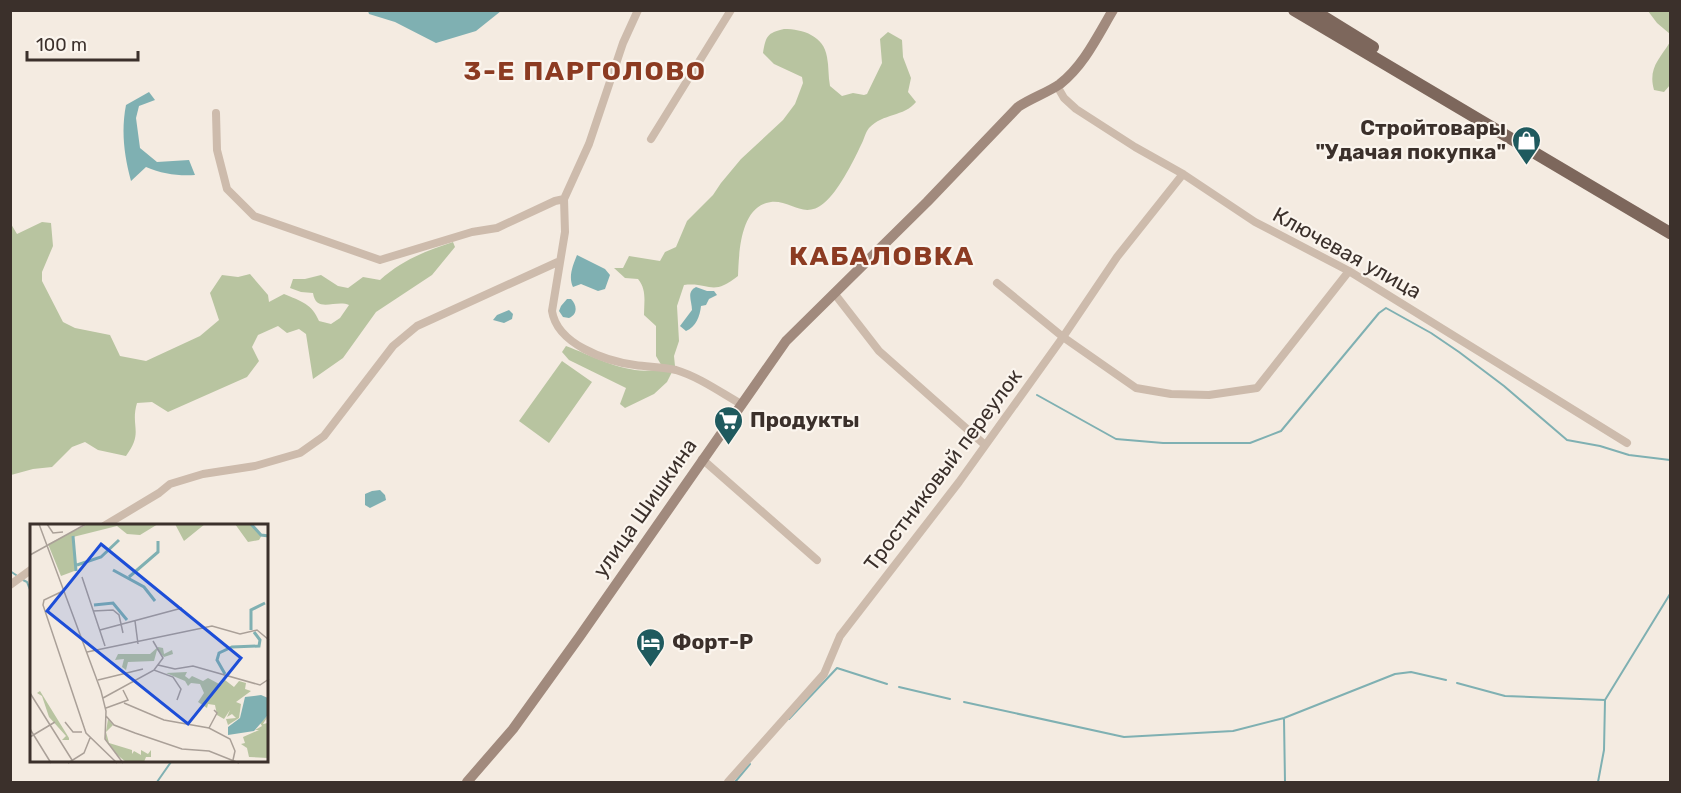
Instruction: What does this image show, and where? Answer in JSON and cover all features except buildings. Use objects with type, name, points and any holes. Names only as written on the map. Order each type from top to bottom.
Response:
[{"type":"main road","points":[[1294,10],[1671,233]]},
{"type":"main road","points":[[1313,10],[1671,224]]},
{"type":"street","points":[[638,10],[623,44],[589,144],[564,199],[565,232],[552,310],[554,322],[564,335],[609,360],[675,370],[712,387],[741,404]]},
{"type":"street","points":[[651,139],[731,10]]},
{"type":"street","name":"улица Шишкина","points":[[467,783],[513,729],[786,341],[927,202],[1018,107],[1057,86],[1078,68],[1113,10]]},
{"type":"street","name":"Ключевая улица","points":[[1057,86],[1064,98],[1076,109],[1135,147],[1183,174],[1256,222],[1349,271],[1627,442]]},
{"type":"street","points":[[216,113],[217,150],[227,189],[254,216],[380,260],[472,232],[497,228],[564,199]]},
{"type":"street","name":"Тростниковый переулок","points":[[728,783],[824,674],[840,636],[958,482],[1063,337],[1117,257],[1183,174]]},
{"type":"street","points":[[107,524],[170,484],[203,474],[255,466],[300,453],[324,436],[393,346],[417,326],[560,261]]},
{"type":"street","points":[[997,283],[1063,337],[1136,388],[1172,394],[1209,395],[1257,388],[1349,271]]},
{"type":"street","points":[[834,292],[879,351],[985,445]]},
{"type":"street","points":[[702,459],[817,561]]},
{"type":"street","points":[[10,585],[30,570]]},
{"type":"green space","points":[[1648,11],[1670,11],[1670,34],[1657,23]]},
{"type":"green space","points":[[784,29],[805,32],[822,44],[827,57],[830,86],[842,96],[853,93],[867,94],[882,63],[880,39],[888,32],[902,40],[903,57],[911,78],[908,92],[916,102],[906,110],[881,120],[869,128],[835,192],[817,208],[804,210],[771,202],[761,205],[753,212],[743,232],[738,276],[716,287],[684,285],[677,306],[679,341],[674,356],[675,366],[667,382],[654,394],[625,408],[620,404],[626,388],[569,360],[562,352],[566,346],[626,368],[651,370],[663,368],[656,356],[656,326],[644,315],[643,287],[638,279],[625,278],[614,268],[623,268],[629,256],[660,261],[665,252],[676,247],[687,221],[713,195],[741,159],[783,120],[795,104],[803,83],[802,77],[774,64],[763,53],[768,36]]},
{"type":"green space","points":[[1670,42],[1670,85],[1664,92],[1654,90],[1652,76],[1654,70]]},
{"type":"green space","points":[[42,222],[51,223],[53,246],[42,272],[42,281],[63,322],[75,328],[110,335],[120,356],[146,361],[200,336],[219,320],[210,293],[222,275],[238,277],[250,274],[268,295],[269,302],[284,294],[309,307],[319,321],[331,324],[340,318],[349,305],[318,303],[313,293],[290,288],[293,279],[321,275],[338,286],[348,288],[363,277],[380,280],[406,262],[433,249],[453,242],[455,247],[432,275],[376,312],[343,358],[313,379],[306,334],[299,329],[287,333],[278,326],[258,335],[252,347],[259,361],[247,377],[168,412],[152,402],[137,403],[136,435],[126,456],[98,450],[85,442],[72,447],[52,467],[11,475],[11,224],[17,234]]},
{"type":"green space","points":[[562,361],[592,382],[549,443],[519,421]]},
{"type":"water","points":[[368,10],[501,11],[476,31],[436,43],[395,22],[369,14]]},
{"type":"water","points":[[149,92],[155,100],[139,106],[136,118],[140,148],[157,162],[189,160],[195,175],[170,174],[146,167],[131,181],[124,143],[126,105]]},
{"type":"water","points":[[577,255],[605,269],[610,275],[605,289],[598,291],[581,284],[573,287],[571,275]]},
{"type":"water","points":[[696,287],[714,291],[717,295],[709,299],[706,305],[701,306],[697,321],[686,331],[680,326],[692,310],[690,294]]},
{"type":"water","points":[[567,299],[571,299],[575,307],[574,314],[569,318],[563,317],[559,311]]},
{"type":"water","points":[[509,310],[513,314],[512,319],[504,323],[493,320],[497,315]]},
{"type":"water","points":[[380,490],[386,500],[370,508],[365,505],[365,494]]},
{"type":"waterway","points":[[1037,395],[1116,439],[1163,443],[1250,443],[1281,431],[1379,313],[1386,308],[1431,333],[1459,352],[1504,386],[1567,440],[1600,446],[1629,455],[1670,460]]},
{"type":"waterway","points":[[10,571],[16,575]]},
{"type":"waterway","points":[[23,580],[27,582],[30,590]]},
{"type":"waterway","points":[[1598,782],[1604,750],[1605,700],[1670,594]]},
{"type":"waterway","points":[[789,719],[837,668],[887,684]]},
{"type":"waterway","points":[[964,702],[1124,737],[1233,731],[1284,718],[1395,674],[1411,672],[1446,680]]},
{"type":"waterway","points":[[1457,683],[1505,696],[1605,700]]},
{"type":"waterway","points":[[899,687],[950,699]]},
{"type":"waterway","points":[[1284,719],[1285,782]]},
{"type":"waterway","points":[[157,782],[170,763]]},
{"type":"waterway","points":[[735,782],[750,764]]},
{"type":"place","name":"Cтройтовары \"Удачая покупка\"","points":[[1527,166]]},
{"type":"place","name":"Продукты","points":[[729,446]]},
{"type":"place","name":"Форт-Р","points":[[651,668]]},
{"type":"district","name":"3-Е ПАРГОЛОВО","points":[[585,71]]},
{"type":"district","name":"КАБАЛОВКА","points":[[882,256]]}]
